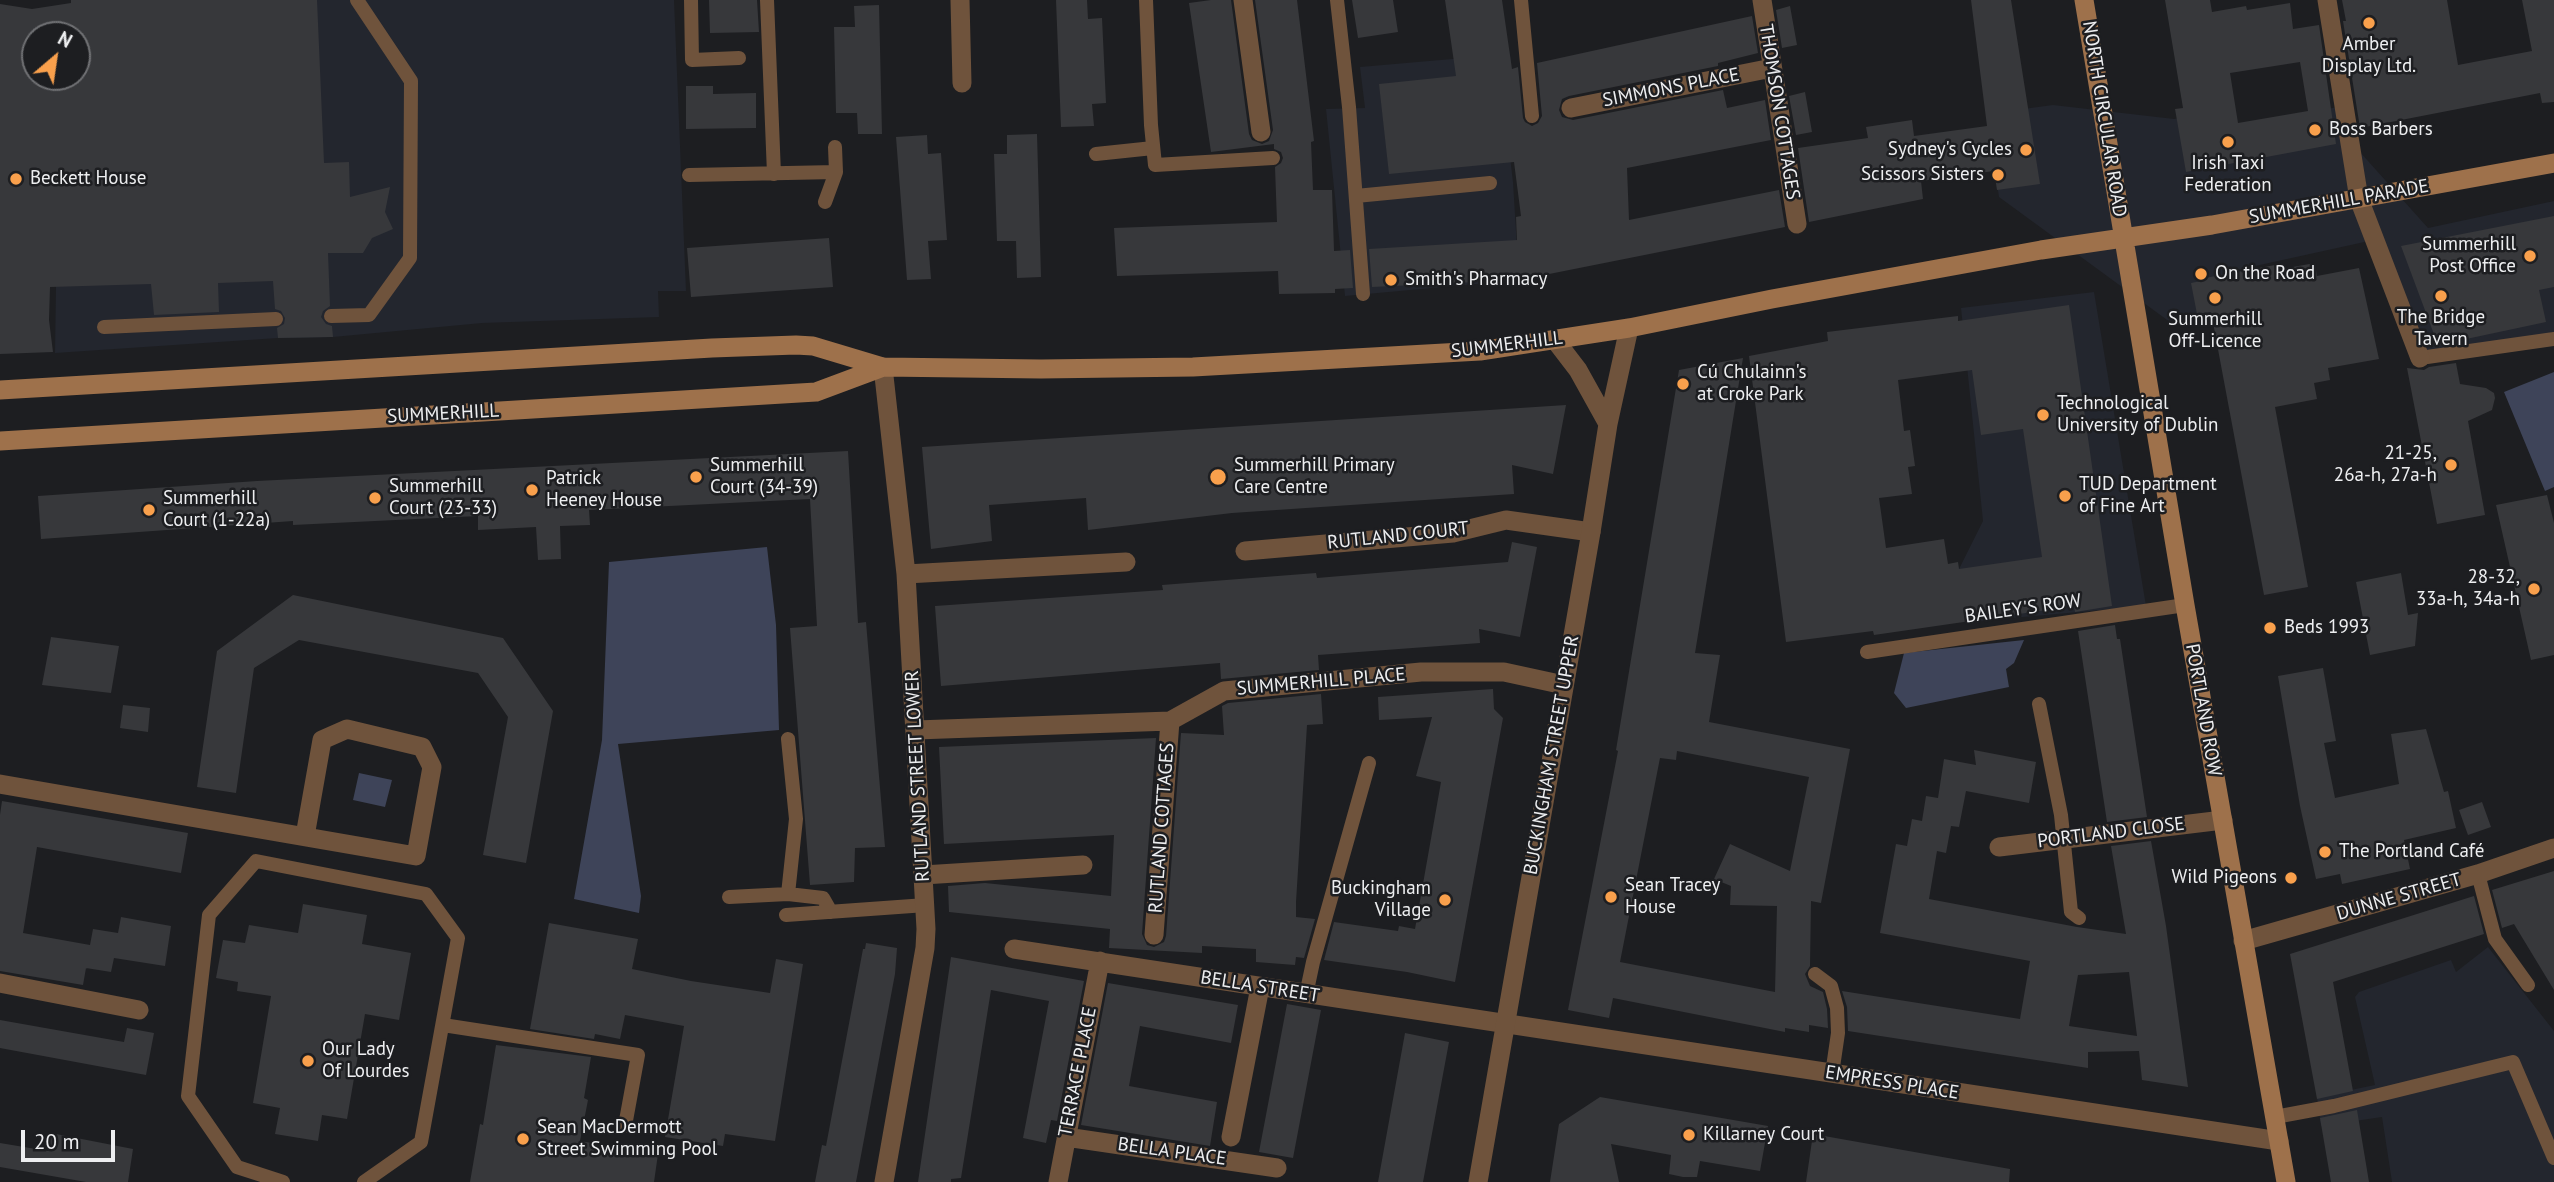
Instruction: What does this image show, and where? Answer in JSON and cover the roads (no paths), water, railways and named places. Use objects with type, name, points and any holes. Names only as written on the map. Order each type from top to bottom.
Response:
[{"type":"main road","name":"NORTH CIRCULAR ROAD","points":[[2084,0],[2123,238]]},
{"type":"main road","name":"SUMMERHILL PARADE","points":[[2123,238],[2359,200],[2554,163]]},
{"type":"main road","name":"SUMMERHILL","points":[[0,390],[796,345],[813,346],[883,368],[1193,367],[1480,351],[1629,328],[1772,299],[2041,250],[2123,238]]},
{"type":"main road","name":"PORTLAND ROW","points":[[2123,238],[2286,1182]]},
{"type":"main road","name":"SUMMERHILL","points":[[0,441],[816,392],[883,368]]},
{"type":"street","points":[[960,0],[962,83]]},
{"type":"street","points":[[1243,0],[1261,132]]},
{"type":"street","name":"THOMSON COTTAGES","points":[[1762,0],[1797,224]]},
{"type":"street","points":[[2327,0],[2359,200],[2420,358]]},
{"type":"street","name":"SIMMONS PLACE","points":[[1571,108],[1772,68]]},
{"type":"street","name":"BUCKINGHAM STREET UPPER","points":[[1478,1182],[1608,424],[1629,328]]},
{"type":"street","points":[[1555,340],[1578,370],[1608,424]]},
{"type":"street","name":"RUTLAND STREET LOWER","points":[[883,368],[905,574],[926,905],[925,948],[884,1182]]},
{"type":"street","name":"RUTLAND COURT","points":[[1245,551],[1453,533],[1506,520],[1591,533]]},
{"type":"street","points":[[905,574],[1126,562]]},
{"type":"street","name":"SUMMERHILL PLACE","points":[[916,730],[1170,721],[1224,691],[1422,672],[1504,672],[1564,685]]},
{"type":"street","name":"RUTLAND COTTAGES","points":[[1154,934],[1170,721]]},
{"type":"street","points":[[0,783],[416,856],[432,767],[422,747],[348,729],[322,740],[305,835]]},
{"type":"street","name":"PORTLAND CLOSE","points":[[1999,847],[2223,820]]},
{"type":"street","name":"DUNNE STREET","points":[[2243,941],[2478,874],[2554,848]]},
{"type":"street","points":[[923,876],[1083,865]]},
{"type":"street","name":"BELLA STREET","points":[[1014,949],[1506,1025]]},
{"type":"street","name":"TERRACE PLACE","points":[[1058,1182],[1100,961]]},
{"type":"street","points":[[0,983],[139,1010]]},
{"type":"street","points":[[1231,1137],[1260,987]]},
{"type":"street","name":"EMPRESS PLACE","points":[[1506,1025],[2279,1142]]},
{"type":"street","name":"BELLA PLACE","points":[[1066,1137],[1277,1168]]},
{"type":"lane","points":[[331,316],[369,315],[410,258],[411,81],[357,0]]},
{"type":"lane","points":[[691,0],[692,60],[739,58]]},
{"type":"lane","points":[[767,0],[774,174]]},
{"type":"lane","points":[[1146,0],[1155,165],[1273,158]]},
{"type":"lane","points":[[1336,0],[1349,107],[1363,294]]},
{"type":"lane","points":[[1521,0],[1532,116]]},
{"type":"lane","points":[[825,202],[836,172],[835,147]]},
{"type":"lane","points":[[1096,154],[1153,148]]},
{"type":"lane","points":[[689,175],[836,172]]},
{"type":"lane","points":[[1356,196],[1490,183]]},
{"type":"lane","points":[[104,327],[276,319]]},
{"type":"lane","points":[[2420,358],[2554,339]]},
{"type":"lane","name":"BAILEY'S ROW","points":[[1867,652],[2185,605]]},
{"type":"lane","points":[[2039,704],[2064,839],[2071,912],[2080,918]]},
{"type":"lane","points":[[788,738],[796,818],[788,894]]},
{"type":"lane","points":[[1306,995],[1369,763]]},
{"type":"lane","points":[[283,1182],[237,1167],[188,1096],[209,915],[256,861],[426,894],[458,938],[421,1142],[364,1182]]},
{"type":"lane","points":[[2478,874],[2495,939],[2528,985]]},
{"type":"lane","points":[[729,897],[788,894],[823,898],[831,912]]},
{"type":"lane","points":[[786,915],[926,905]]},
{"type":"lane","points":[[1815,974],[1831,986],[1837,1008],[1838,1032],[1832,1074]]},
{"type":"lane","points":[[443,1025],[638,1055],[625,1126]]},
{"type":"lane","points":[[2275,1117],[2334,1106],[2513,1062],[2554,1158]]},
{"type":"place","name":"Amber Display Ltd.","points":[[2369,23]]},
{"type":"place","name":"Boss Barbers","points":[[2315,130]]},
{"type":"place","name":"Irish Taxi Federation","points":[[2228,142]]},
{"type":"place","name":"Sydney's Cycles","points":[[2026,150]]},
{"type":"place","name":"Scissors Sisters","points":[[1998,175]]},
{"type":"place","name":"Beckett House","points":[[16,179]]},
{"type":"place","name":"Summerhill Post Office","points":[[2530,256]]},
{"type":"place","name":"On the Road","points":[[2201,274]]},
{"type":"place","name":"Smith's Pharmacy","points":[[1391,280]]},
{"type":"place","name":"The Bridge Tavern","points":[[2441,296]]},
{"type":"place","name":"Summerhill Off-Licence","points":[[2215,298]]},
{"type":"place","name":"Cú Chulainn's at Croke Park","points":[[1683,384]]},
{"type":"place","name":"Technological University of Dublin","points":[[2043,415]]},
{"type":"place","name":"21-25, 26a-h, 27a-h","points":[[2451,465]]},
{"type":"place","name":"Summerhill Court (34-39)","points":[[696,477]]},
{"type":"place","name":"Summerhill Primary Care Centre","points":[[1218,477]]},
{"type":"place","name":"Patrick Heeney House","points":[[532,490]]},
{"type":"place","name":"TUD Department of Fine Art","points":[[2065,496]]},
{"type":"place","name":"Summerhill Court (23-33)","points":[[375,498]]},
{"type":"place","name":"Summerhill Court (1-22a)","points":[[149,510]]},
{"type":"place","name":"28-32, 33a-h, 34a-h","points":[[2534,589]]},
{"type":"place","name":"Beds 1993","points":[[2270,628]]},
{"type":"place","name":"The Portland Café","points":[[2325,852]]},
{"type":"place","name":"Wild Pigeons","points":[[2291,878]]},
{"type":"place","name":"Sean Tracey House","points":[[1611,897]]},
{"type":"place","name":"Buckingham Village","points":[[1445,900]]},
{"type":"place","name":"Our Lady Of Lourdes","points":[[308,1061]]},
{"type":"place","name":"Killarney Court","points":[[1689,1135]]},
{"type":"place","name":"Sean MacDermott Street Swimming Pool","points":[[523,1139]]}]
